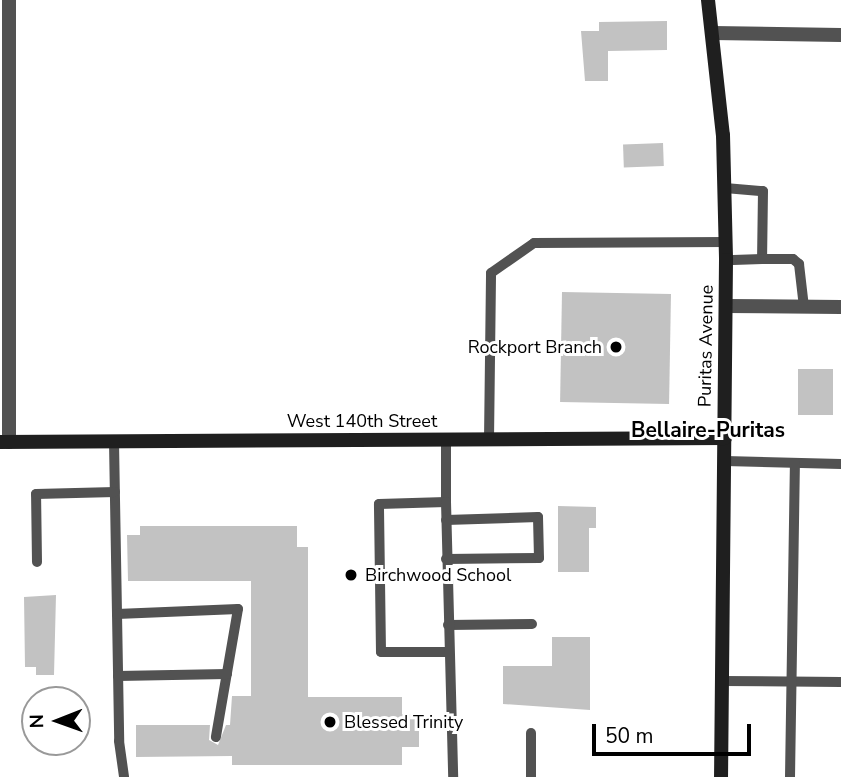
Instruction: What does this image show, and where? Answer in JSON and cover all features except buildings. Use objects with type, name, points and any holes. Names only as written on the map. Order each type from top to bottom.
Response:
[{"type":"street","points":[[4,442],[9,0]]},
{"type":"street","name":"Puritas Avenue","points":[[708,0],[725,188],[726,242],[721,777]]},
{"type":"street","points":[[713,33],[841,35]]},
{"type":"street","points":[[726,306],[841,307]]},
{"type":"street","name":"West 140th Street","points":[[4,442],[725,439]]},
{"type":"lane","points":[[725,188],[763,191],[762,259]]},
{"type":"lane","points":[[489,440],[491,273],[534,243],[726,242]]},
{"type":"lane","points":[[726,260],[793,259],[799,264],[804,307]]},
{"type":"lane","points":[[446,440],[447,625],[453,777]]},
{"type":"lane","points":[[114,442],[118,676],[124,777]]},
{"type":"lane","points":[[725,461],[841,464]]},
{"type":"lane","points":[[790,777],[795,463]]},
{"type":"lane","points":[[37,562],[36,494],[115,492]]},
{"type":"lane","points":[[446,502],[379,504],[379,544],[381,652],[448,652]]},
{"type":"lane","points":[[446,520],[538,517],[539,558],[446,559]]},
{"type":"lane","points":[[117,614],[238,609],[216,737]]},
{"type":"lane","points":[[447,625],[532,624]]},
{"type":"lane","points":[[118,676],[227,674]]},
{"type":"lane","points":[[722,681],[841,682]]},
{"type":"lane","points":[[531,733],[531,777]]},
{"type":"place","name":"Rockport Branch","points":[[616,347]]},
{"type":"place","name":"Birchwood School","points":[[351,575]]},
{"type":"place","name":"Blessed Trinity","points":[[330,722]]},
{"type":"district","name":"Bellaire-Puritas","points":[[708,430]]}]
